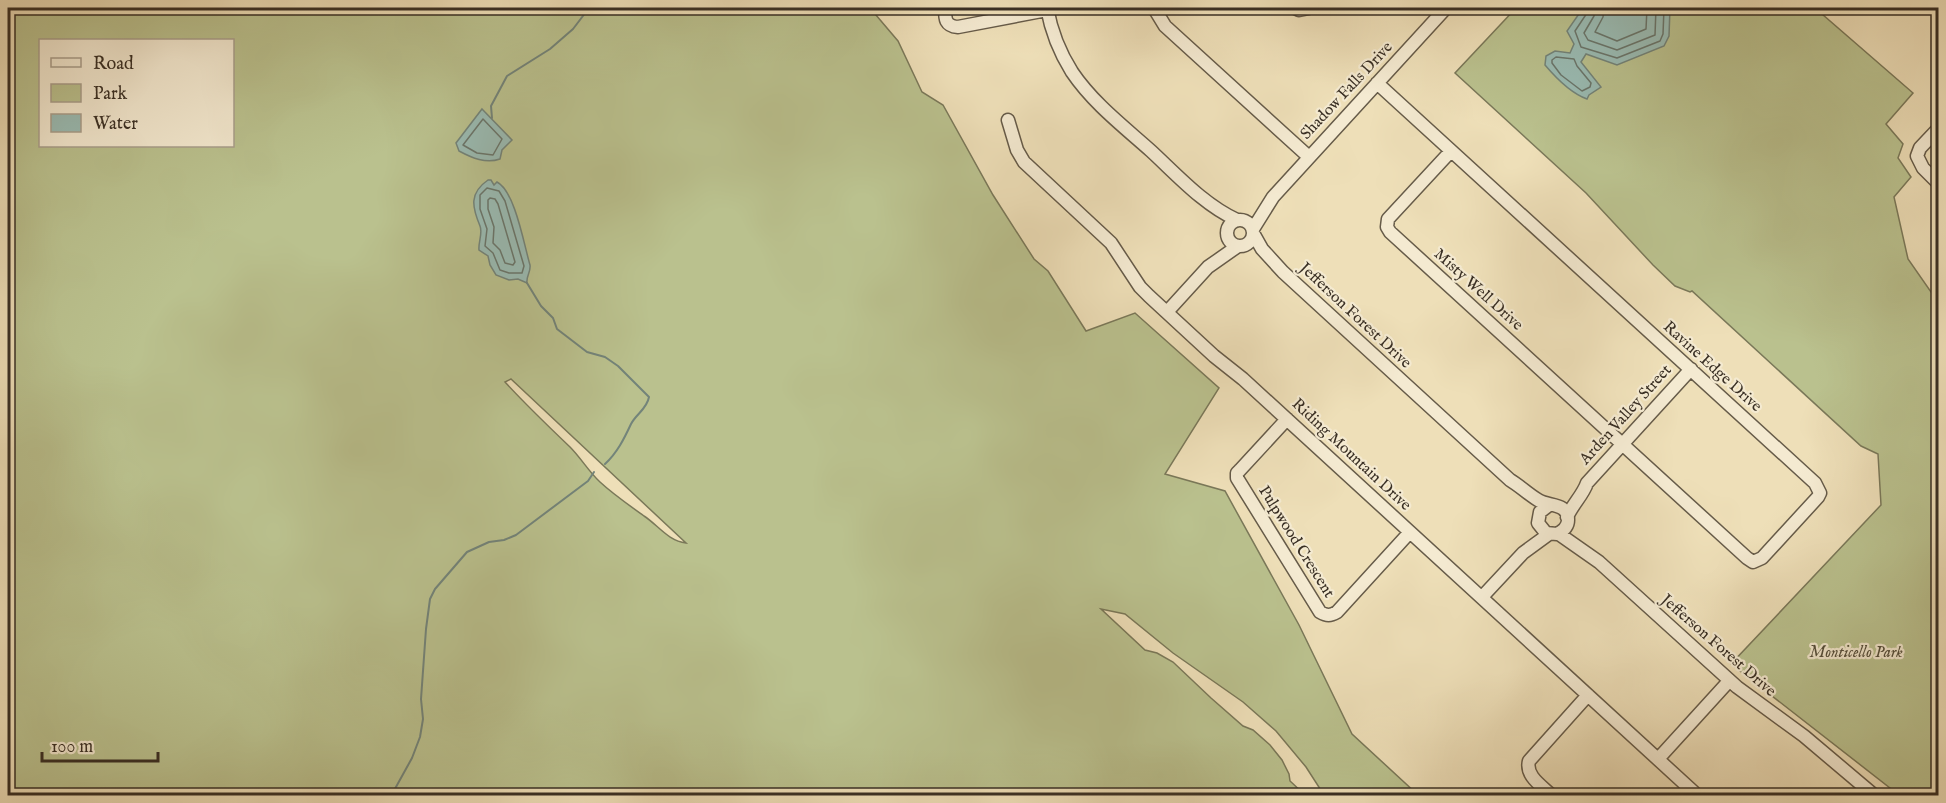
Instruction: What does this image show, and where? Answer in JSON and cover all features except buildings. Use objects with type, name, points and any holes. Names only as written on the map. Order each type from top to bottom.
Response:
[{"type":"street","points":[[945,8],[947,24],[951,27],[1047,9],[1061,52],[1083,87],[1104,109],[1198,194],[1223,212],[1248,222],[1253,231],[1251,240],[1208,267]]},
{"type":"street","points":[[1154,8],[1165,26],[1309,157]]},
{"type":"street","points":[[1294,8],[1299,10],[1309,8]]},
{"type":"street","name":"Shadow Falls Drive","points":[[1253,231],[1273,197],[1445,8]]},
{"type":"street","name":"Ravine Edge Drive","points":[[1377,82],[1815,483],[1820,493],[1762,558],[1753,562],[1622,444]]},
{"type":"street","name":"Riding Mountain Drive","points":[[1008,120],[1017,150],[1024,162],[1112,243],[1140,286],[1698,795]]},
{"type":"street","points":[[1938,129],[1920,148],[1917,156],[1923,168],[1938,183]]},
{"type":"street","name":"Misty Well Drive","points":[[1451,151],[1388,219],[1387,227],[1622,444]]},
{"type":"street","points":[[1198,194],[1231,242],[1240,246]]},
{"type":"street","name":"Shadow Falls Drive","points":[[1239,219],[1254,212],[1273,197]]},
{"type":"street","points":[[1167,312],[1208,267],[1227,234],[1230,224],[1239,219]]},
{"type":"street","name":"Jefferson Forest Drive","points":[[1253,231],[1262,249],[1283,272],[1510,480],[1539,501],[1552,505]]},
{"type":"street","name":"Jefferson Forest Drive","points":[[1240,246],[1251,250],[1283,272]]},
{"type":"street","name":"Arden Valley Street","points":[[1567,520],[1573,504],[1587,483],[1691,369]]},
{"type":"street","name":"Pulpwood Crescent","points":[[1287,419],[1237,473],[1237,478],[1320,612],[1326,615],[1337,612],[1410,532]]},
{"type":"street","name":"Jefferson Forest Drive","points":[[1510,480],[1534,508],[1538,521]]},
{"type":"street","name":"Arden Valley Street","points":[[1552,505],[1587,483]]},
{"type":"street","points":[[1482,597],[1523,553],[1564,529],[1567,520],[1564,510],[1552,505],[1542,509],[1523,553]]},
{"type":"street","name":"Jefferson Forest Drive","points":[[1567,520],[1575,535],[1599,562],[1729,681],[1804,736],[1875,795]]},
{"type":"street","points":[[1538,521],[1543,531],[1554,534]]},
{"type":"street","name":"Jefferson Forest Drive","points":[[1554,534],[1599,562]]},
{"type":"street","points":[[1658,759],[1729,681]]},
{"type":"street","points":[[1552,795],[1529,773],[1527,767],[1529,761],[1588,695]]},
{"type":"green space","points":[[8,8],[870,8],[898,41],[922,92],[943,105],[993,195],[1034,259],[1048,271],[1086,331],[1135,313],[1219,388],[1165,474],[1225,491],[1299,625],[1352,734],[1418,795],[1324,795],[1306,767],[1276,731],[1243,702],[1173,653],[1125,614],[1101,609],[1145,650],[1157,653],[1173,662],[1243,726],[1253,730],[1270,745],[1282,760],[1290,781],[1305,795],[8,795]],"holes":[[[511,379],[686,543],[668,536],[600,482],[570,447],[505,382]]]},
{"type":"green space","name":"Monticello Park","points":[[1516,8],[1815,8],[1913,93],[1886,124],[1903,144],[1898,158],[1911,177],[1894,197],[1908,259],[1938,302],[1938,795],[1899,795],[1731,664],[1881,505],[1878,454],[1861,446],[1692,291],[1675,286],[1586,193],[1455,73]]},
{"type":"water","points":[[1583,8],[1670,8],[1669,36],[1664,46],[1617,65],[1586,54],[1581,62],[1601,87],[1587,99],[1569,89],[1545,65],[1546,56],[1555,51],[1570,53],[1574,44],[1567,31]]},
{"type":"water","points":[[482,109],[512,140],[502,150],[500,159],[484,161],[474,158],[459,151],[456,143]]},
{"type":"water","points":[[488,180],[491,180],[494,185],[497,182],[503,187],[514,207],[530,265],[527,283],[496,275],[488,256],[479,250],[481,229],[475,213],[474,201],[478,190]]},
{"type":"waterway","points":[[492,118],[491,106],[507,76],[550,49],[573,29],[589,8]]},
{"type":"waterway","points":[[527,283],[541,306],[553,318],[557,329],[587,352],[605,357],[618,366],[649,397],[646,405],[633,420],[617,450],[605,464]]},
{"type":"waterway","points":[[391,796],[412,758],[420,737],[423,719],[421,699],[426,629],[430,599],[435,589],[467,552],[489,542],[504,540],[516,535],[588,481],[594,472]]}]
